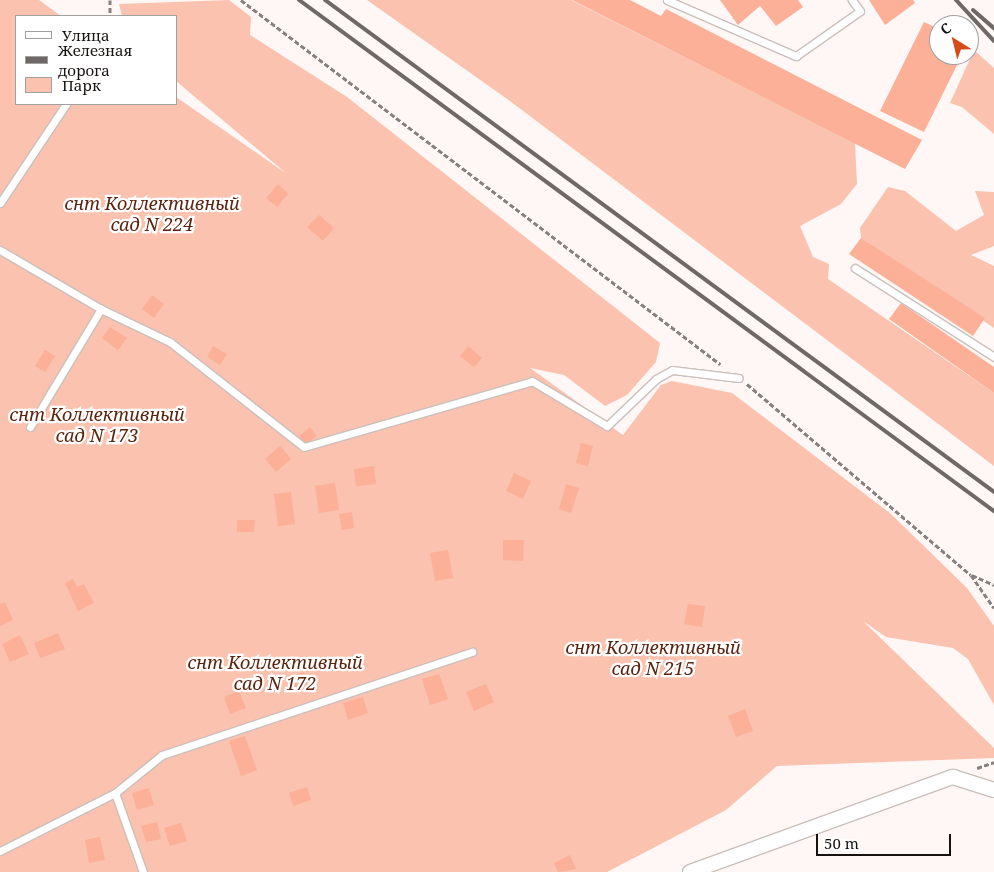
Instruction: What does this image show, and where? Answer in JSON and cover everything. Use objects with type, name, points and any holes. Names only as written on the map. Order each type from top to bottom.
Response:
[{"type":"street","points":[[690,872],[953,777],[994,790]]},
{"type":"lane","points":[[667,0],[796,56],[860,11],[852,0]]},
{"type":"lane","points":[[0,203],[65,105]]},
{"type":"lane","points":[[0,250],[101,309],[170,342],[304,447],[532,381],[607,426],[656,379],[672,370],[739,378]]},
{"type":"lane","points":[[855,268],[994,357]]},
{"type":"lane","points":[[30,427],[101,309]]},
{"type":"lane","points":[[0,851],[115,793],[162,756],[472,652]]},
{"type":"lane","points":[[115,793],[143,872]]},
{"type":"path","points":[[110,0],[110,15]]},
{"type":"path","points":[[240,0],[739,378],[971,575],[994,608]]},
{"type":"path","points":[[971,575],[994,585]]},
{"type":"green space","points":[[0,0],[39,0],[60,15],[15,15],[15,105],[178,105],[178,98],[287,174],[178,83],[178,15],[122,15],[119,4],[229,0],[251,17],[250,35],[347,97],[660,343],[656,362],[627,395],[605,406],[564,375],[530,368],[623,435],[661,385],[672,381],[732,393],[891,514],[967,588],[994,626],[994,705],[968,659],[953,648],[886,637],[863,621],[994,748],[994,758],[777,766],[726,810],[607,872],[0,872]]},
{"type":"green space","points":[[367,0],[571,0],[855,143],[857,184],[841,204],[800,226],[813,257],[829,264],[828,279],[994,393],[994,466],[510,101]]},
{"type":"green space","points":[[979,54],[994,68],[994,134],[962,107],[950,103],[967,65],[979,65]]},
{"type":"green space","points":[[888,187],[905,191],[956,231],[984,215],[975,191],[994,192],[994,246],[971,255],[994,266],[994,328],[861,238],[860,228]]},
{"type":"building","points":[[572,0],[630,0],[661,16],[666,9],[922,140],[905,169]]},
{"type":"building","points":[[720,0],[798,0],[803,7],[776,26],[760,6],[738,25]]},
{"type":"building","points":[[869,0],[913,0],[915,3],[885,25]]},
{"type":"building","points":[[924,22],[929,24],[929,65],[957,65],[924,132],[880,111]]},
{"type":"building","points":[[278,184],[288,194],[277,207],[266,198]]},
{"type":"building","points":[[319,215],[334,228],[323,241],[307,227]]},
{"type":"building","points":[[861,238],[985,318],[973,336],[849,254]]},
{"type":"building","points":[[152,295],[164,304],[154,318],[142,309]]},
{"type":"building","points":[[901,303],[994,367],[994,393],[889,319]]},
{"type":"building","points":[[110,327],[127,338],[118,350],[102,338]]},
{"type":"building","points":[[213,346],[227,354],[220,365],[207,357]]},
{"type":"building","points":[[468,346],[482,358],[474,367],[460,356]]},
{"type":"building","points":[[45,350],[55,356],[45,372],[35,366]]},
{"type":"building","points":[[310,427],[317,436],[305,445],[299,436]]},
{"type":"building","points":[[581,443],[593,446],[588,466],[576,463]]},
{"type":"building","points":[[280,446],[291,459],[276,472],[265,459]]},
{"type":"building","points":[[374,466],[376,484],[356,486],[354,469]]},
{"type":"building","points":[[514,473],[531,481],[523,499],[506,491]]},
{"type":"building","points":[[335,483],[339,510],[319,513],[315,486]]},
{"type":"building","points":[[566,484],[579,488],[571,513],[559,509]]},
{"type":"building","points":[[291,492],[295,524],[278,526],[274,494]]},
{"type":"building","points":[[352,512],[354,528],[342,530],[339,514]]},
{"type":"building","points":[[237,520],[255,520],[254,532],[237,532]]},
{"type":"building","points":[[503,540],[524,540],[523,561],[503,560]]},
{"type":"building","points":[[448,550],[453,578],[435,581],[430,553]]},
{"type":"building","points":[[73,579],[77,587],[84,584],[94,603],[78,611],[65,583]]},
{"type":"building","points":[[5,602],[13,620],[0,626],[0,604]]},
{"type":"building","points":[[688,604],[705,606],[702,627],[684,624]]},
{"type":"building","points":[[58,633],[65,649],[40,658],[34,643]]},
{"type":"building","points":[[20,635],[29,654],[10,662],[2,644]]},
{"type":"building","points":[[304,672],[309,688],[293,693],[288,677]]},
{"type":"building","points":[[439,674],[448,699],[430,705],[422,679]]},
{"type":"building","points":[[486,684],[494,702],[474,711],[466,692]]},
{"type":"building","points":[[239,691],[246,708],[230,714],[224,697]]},
{"type":"building","points":[[363,697],[368,713],[348,720],[343,703]]},
{"type":"building","points":[[745,709],[753,731],[736,737],[728,716]]},
{"type":"building","points":[[245,736],[257,770],[241,776],[229,741]]},
{"type":"building","points":[[307,787],[311,800],[293,806],[289,793]]},
{"type":"building","points":[[149,788],[154,805],[137,810],[132,793]]},
{"type":"building","points":[[157,822],[161,839],[146,842],[141,826]]},
{"type":"building","points":[[181,823],[187,841],[170,846],[164,828]]},
{"type":"building","points":[[100,837],[105,860],[89,863],[85,840]]},
{"type":"building","points":[[570,855],[576,869],[558,872],[554,863]]},
{"type":"railway","points":[[299,0],[994,511]]},
{"type":"railway","points":[[325,0],[994,492]]},
{"type":"railway","points":[[956,0],[994,41]]},
{"type":"railway","points":[[973,10],[994,28]]},
{"type":"park label","name":"снт Коллективный сад N 224","points":[[152,214]]},
{"type":"park label","name":"снт Коллективный сад N 173","points":[[97,425]]},
{"type":"park label","name":"снт Коллективный сад N 215","points":[[653,658]]},
{"type":"park label","name":"снт Коллективный сад N 172","points":[[275,673]]}]
